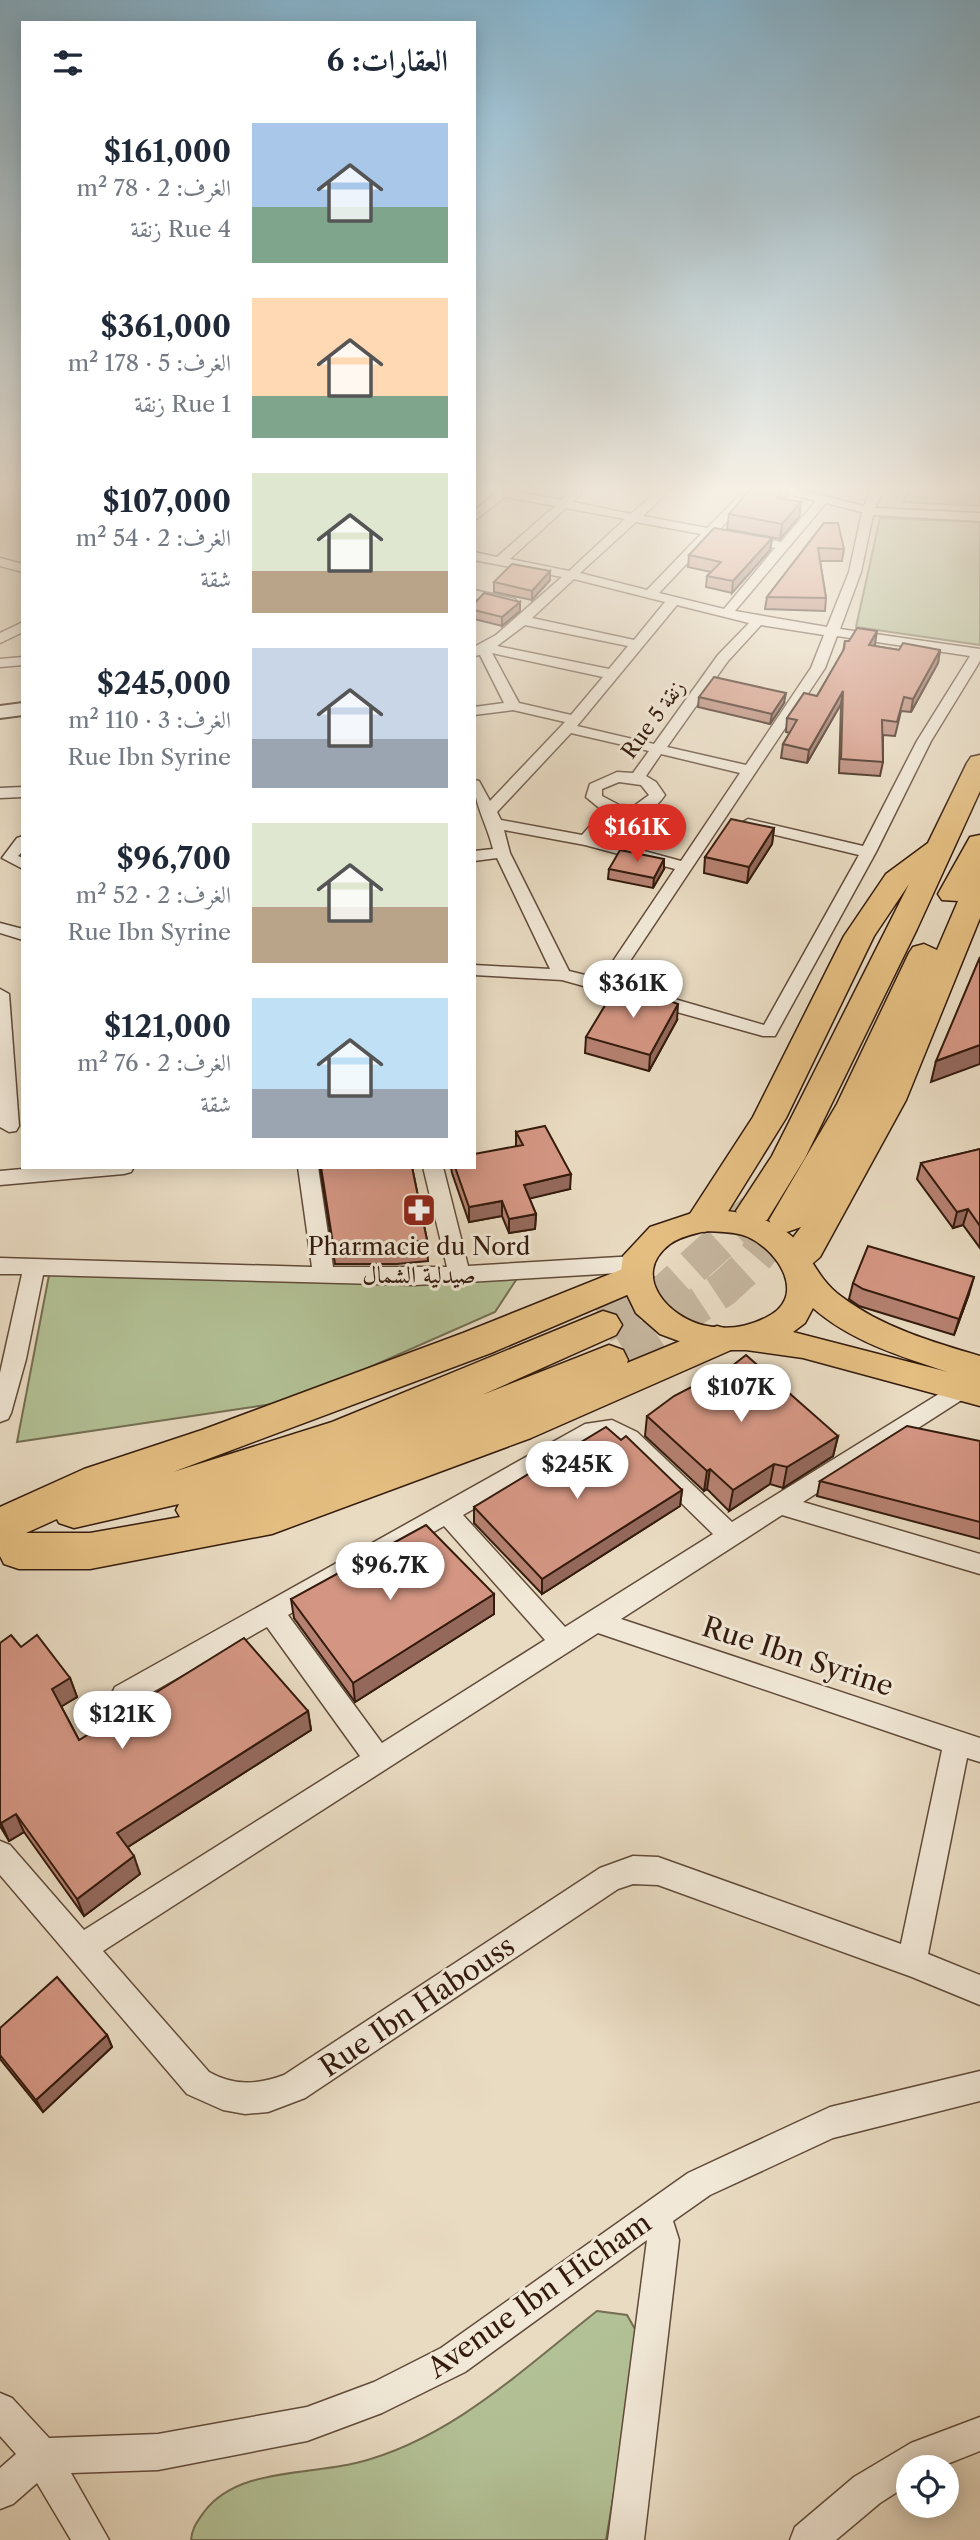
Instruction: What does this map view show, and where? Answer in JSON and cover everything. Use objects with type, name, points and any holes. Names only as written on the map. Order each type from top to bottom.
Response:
[{"type":"highway","points":[[754,1211],[788,1158],[902,929],[980,763]]},
{"type":"highway","points":[[980,843],[980,851]]},
{"type":"highway","points":[[788,1220],[854,1104],[946,905],[980,843]]},
{"type":"highway","points":[[704,1220],[769,1118],[859,936],[896,880],[939,847]]},
{"type":"highway","points":[[799,1268],[807,1248],[889,1100],[979,885],[980,876]]},
{"type":"highway","points":[[5,1540],[99,1481],[216,1441],[489,1339],[635,1270]]},
{"type":"highway","points":[[5,1540],[189,1512],[280,1486],[615,1339]]},
{"type":"highway","points":[[5,1540],[90,1551],[272,1517],[517,1427],[731,1340]]},
{"type":"main road","points":[[704,1220],[732,1221],[758,1229],[780,1242],[828,1304],[871,1330],[925,1352],[974,1383],[803,1346],[731,1340],[680,1330],[651,1311],[639,1295],[635,1270],[644,1247],[659,1233],[680,1224],[704,1220]]},
{"type":"main road","points":[[731,1340],[766,1333],[784,1323],[796,1310],[803,1294],[799,1268]]},
{"type":"street","points":[[530,607],[536,608]]},
{"type":"street","points":[[492,818],[668,607]]},
{"type":"street","points":[[476,970],[562,975],[769,1032],[868,852],[923,741],[979,653],[758,621],[701,607]]},
{"type":"street","points":[[727,613],[732,607]]},
{"type":"street","points":[[606,985],[818,668],[843,607]]},
{"type":"street","points":[[480,649],[536,608]]},
{"type":"street","points":[[522,620],[636,644]]},
{"type":"street","name":"Rue 5 زنقة","points":[[637,779],[723,658],[758,621]]},
{"type":"street","points":[[0,622],[21,624]]},
{"type":"street","points":[[0,639],[21,625]]},
{"type":"street","points":[[480,649],[611,674]]},
{"type":"street","points":[[480,649],[513,706]]},
{"type":"street","points":[[0,663],[21,660]]},
{"type":"street","points":[[476,710],[513,706],[656,749],[751,771]]},
{"type":"street","points":[[0,712],[21,709]]},
{"type":"street","points":[[608,779],[637,779],[656,790],[655,801],[633,810],[613,809],[597,802],[594,797],[595,787],[608,779]]},
{"type":"street","points":[[476,788],[492,818],[502,853],[562,975]]},
{"type":"street","points":[[0,793],[21,792]]},
{"type":"street","points":[[586,840],[613,809]]},
{"type":"street","points":[[492,818],[685,867]]},
{"type":"street","points":[[719,818],[868,852]]},
{"type":"street","points":[[18,862],[10,855],[12,849],[21,842]]},
{"type":"street","points":[[476,856],[502,853]]},
{"type":"street","points":[[0,994],[11,1126]]},
{"type":"street","points":[[0,1178],[101,1169]]},
{"type":"street","points":[[308,1169],[324,1275]]},
{"type":"street","points":[[433,1169],[460,1276]]},
{"type":"street","points":[[0,1266],[460,1276],[542,1268],[635,1270]]},
{"type":"street","points":[[0,1413],[7,1359],[34,1266]]},
{"type":"street","points":[[82,1948],[974,1383]]},
{"type":"street","points":[[124,1695],[585,1433],[612,1429],[629,1438],[731,1536]]},
{"type":"street","points":[[780,1505],[980,1564]]},
{"type":"street","points":[[446,1512],[563,1643]]},
{"type":"street","points":[[271,1612],[378,1759]]},
{"type":"street","name":"Rue Ibn Syrine","points":[[597,1622],[968,1746]]},
{"type":"street","points":[[912,1962],[968,1746]]},
{"type":"street","name":"Rue Ibn Habouss","points":[[0,1854],[198,2083],[215,2092],[251,2100],[270,2097],[294,2087],[610,1878],[632,1870],[658,1871],[912,1962],[980,1990]]},
{"type":"street","name":"Avenue Ibn Hicham","points":[[41,2456],[158,2452],[307,2424],[382,2396],[453,2360],[699,2184],[830,2123],[980,2086]]},
{"type":"street","points":[[626,2540],[663,2240],[655,2214]]},
{"type":"street","points":[[0,2410],[41,2456],[91,2540]]},
{"type":"street","points":[[808,2540],[867,2490],[911,2462],[980,2434]]},
{"type":"street","points":[[0,2491],[41,2456]]},
{"type":"green space","points":[[861,607],[980,607],[980,645],[856,627]]},
{"type":"green space","points":[[50,1270],[518,1277],[495,1312],[293,1401],[17,1442]]},
{"type":"green space","points":[[597,2311],[627,2315],[640,2338],[606,2540],[191,2540],[197,2522],[204,2512],[218,2498],[235,2487],[274,2476],[356,2463],[423,2438],[513,2379]]},
{"type":"building","points":[[476,607],[515,607],[502,617],[476,610]]},
{"type":"building","points":[[857,628],[877,631],[869,645],[899,650],[903,643],[940,650],[913,699],[904,697],[897,722],[882,720],[883,762],[841,759],[843,691],[809,750],[783,744],[797,720],[787,718],[804,693],[817,696],[844,649],[845,641],[849,641]]},
{"type":"building","points":[[714,677],[786,693],[772,714],[699,697]]},
{"type":"building","points":[[731,819],[774,828],[749,867],[705,857]]},
{"type":"building","points":[[620,850],[664,859],[654,878],[609,869]]},
{"type":"building","points":[[980,957],[980,1045],[936,1061]]},
{"type":"building","points":[[619,982],[678,1004],[650,1055],[586,1037]]},
{"type":"building","points":[[545,1126],[571,1174],[524,1185],[536,1214],[509,1219],[502,1201],[469,1207],[456,1169],[476,1169],[476,1154],[523,1145],[516,1132]]},
{"type":"building","points":[[980,1149],[980,1226],[968,1209],[957,1212],[921,1163]]},
{"type":"building","points":[[321,1169],[412,1169],[427,1240],[396,1244],[333,1244]]},
{"type":"building","points":[[868,1246],[974,1277],[959,1319],[863,1289],[853,1283]]},
{"type":"building","points":[[746,1355],[838,1436],[787,1467],[774,1464],[733,1490],[710,1469],[707,1471],[647,1416],[674,1396],[732,1366]]},
{"type":"building","points":[[907,1426],[980,1441],[980,1522],[820,1481]]},
{"type":"building","points":[[606,1427],[621,1440],[626,1436],[682,1490],[542,1579],[474,1507]]},
{"type":"building","points":[[426,1525],[494,1594],[353,1683],[291,1599]]},
{"type":"building","points":[[11,1635],[21,1647],[37,1635],[70,1678],[52,1689],[79,1740],[244,1638],[308,1711],[117,1833],[134,1856],[77,1899],[16,1814],[1,1823],[0,1821],[0,1643]]},
{"type":"building","points":[[57,1977],[107,2035],[36,2100],[0,2055],[0,2028]]},
{"type":"tunnel","points":[[603,1325],[656,1300],[754,1211]]},
{"type":"tunnel","points":[[626,1353],[723,1289],[747,1267],[787,1220]]},
{"type":"place","name":"Pharmacie du Nord صيدلية الشمال","points":[[419,1210]]}]
